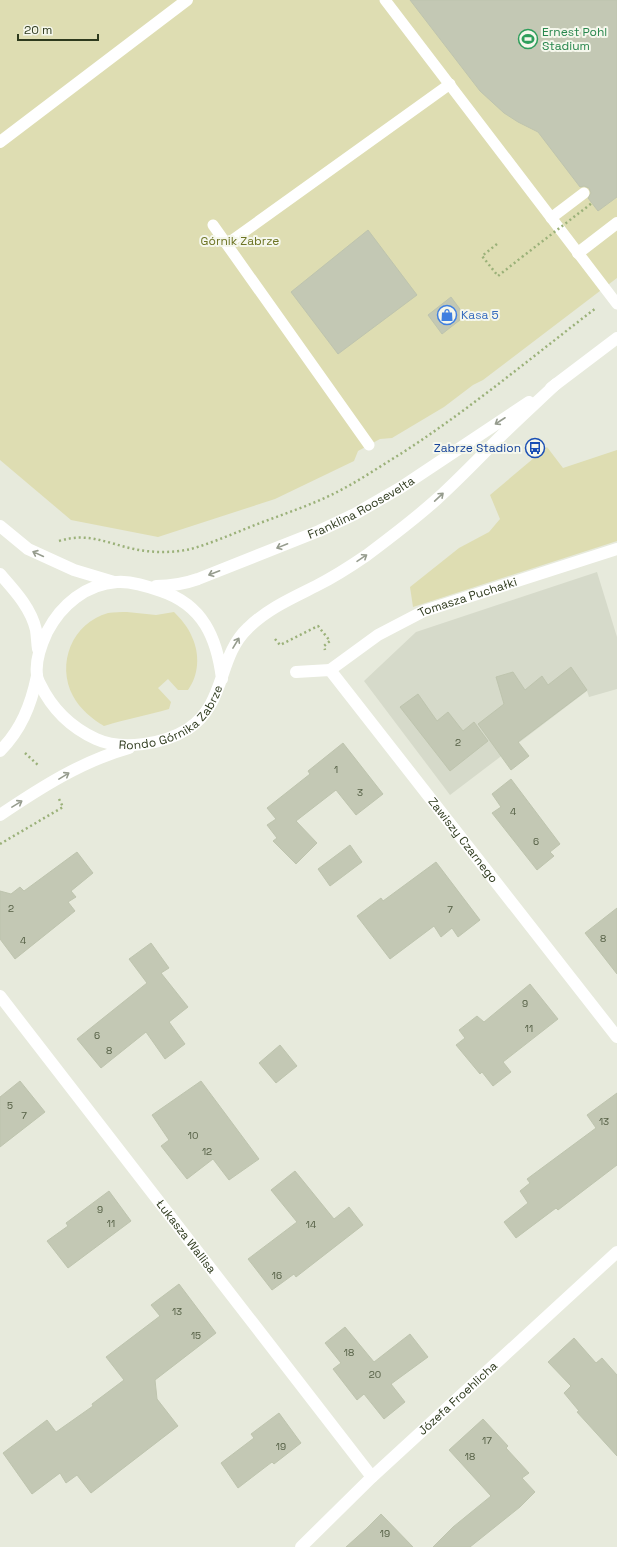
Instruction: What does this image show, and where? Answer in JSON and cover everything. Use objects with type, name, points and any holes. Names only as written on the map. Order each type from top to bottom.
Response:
[{"type":"street","points":[[0,142],[187,0]]},
{"type":"street","points":[[578,252],[617,223]]},
{"type":"street","name":"Franklina Roosevelta","points":[[145,585],[168,586],[188,583],[311,534],[355,514],[400,488],[556,384],[617,338]]},
{"type":"street","name":"Franklina Roosevelta","points":[[222,679],[236,643],[248,628],[270,610],[329,579],[350,566],[410,522],[438,498],[556,384]]},
{"type":"street","points":[[0,526],[28,549],[74,570],[116,582]]},
{"type":"street","name":"Tomasza Puchałki","points":[[330,670],[378,635],[424,611],[617,549]]},
{"type":"street","points":[[0,574],[19,595],[29,610],[36,630],[38,653]]},
{"type":"street","name":"Rondo Górnika Zabrze","points":[[116,582],[145,585],[173,595],[190,606],[202,618],[213,639],[220,660],[222,679],[210,707],[202,717],[189,728],[173,737],[158,742],[141,744],[118,744],[101,741],[85,734],[70,723],[55,708],[45,694],[37,676],[38,653],[54,618],[66,604],[79,595],[96,587],[116,582]]},
{"type":"street","points":[[296,672],[330,670]]},
{"type":"street","name":"Zawiszy Czarnego","points":[[330,670],[617,1037]]},
{"type":"street","points":[[0,751],[11,739],[23,720],[33,695],[37,676]]},
{"type":"street","points":[[0,814],[95,759],[141,744]]},
{"type":"street","name":"Łukasza Wallisa","points":[[0,996],[372,1477]]},
{"type":"street","name":"Józefa Froehlicha","points":[[301,1547],[372,1477],[617,1252]]},
{"type":"lane","points":[[385,0],[614,300]]},
{"type":"lane","points":[[227,244],[450,84]]},
{"type":"lane","points":[[552,218],[584,193]]},
{"type":"lane","points":[[213,225],[369,445]]},
{"type":"path","points":[[497,244],[482,256],[498,276],[592,203]]},
{"type":"path","points":[[54,542],[72,537],[79,537],[93,538],[150,552],[170,552],[190,549],[214,542],[331,495],[383,465],[438,429],[614,300]]},
{"type":"path","points":[[275,639],[280,645],[318,626],[330,641],[324,646],[330,670]]},
{"type":"shaded area","points":[[597,572],[617,637],[617,689],[589,697],[587,691],[450,795],[364,681],[416,632]]},
{"type":"green space","name":"Górnik Zabrze","points":[[0,0],[617,0],[617,278],[483,380],[473,385],[444,407],[392,438],[380,439],[358,451],[354,461],[275,499],[158,537],[71,520],[0,460]]},
{"type":"green space","points":[[547,447],[563,468],[617,450],[617,541],[413,607],[410,587],[459,548],[489,532],[500,519],[490,495]]},
{"type":"green space","points":[[127,612],[156,615],[174,612],[182,620],[195,644],[197,657],[196,671],[192,684],[188,690],[178,690],[168,679],[158,688],[171,702],[169,709],[104,726],[87,713],[73,696],[68,684],[66,671],[67,658],[77,635],[95,618],[108,613]]},
{"type":"building","name":"Ernest Pohl Stadium","points":[[410,0],[617,0],[617,197],[598,211],[588,198],[591,193],[589,188],[584,186],[580,187],[538,132],[504,113],[480,91]]},
{"type":"building","points":[[368,230],[417,295],[338,354],[291,292]]},
{"type":"building","points":[[451,297],[465,316],[442,334],[428,315]]},
{"type":"building","points":[[571,667],[587,690],[518,742],[529,756],[511,770],[478,724],[504,704],[496,677],[513,672],[525,690],[542,676],[548,685]]},
{"type":"building","points":[[418,694],[437,721],[448,712],[463,731],[474,722],[488,741],[450,771],[400,707]]},
{"type":"building","points":[[343,743],[383,794],[356,815],[336,790],[296,821],[317,843],[296,864],[273,841],[277,838],[267,825],[276,819],[267,808],[310,774],[308,771]]},
{"type":"building","points":[[511,779],[560,844],[550,852],[554,856],[537,870],[492,813],[501,807],[492,794]]},
{"type":"building","points":[[350,845],[362,862],[330,886],[318,869]]},
{"type":"building","points":[[77,852],[93,873],[71,891],[76,897],[68,902],[75,911],[15,959],[0,939],[0,891],[11,894],[20,887],[24,891]]},
{"type":"building","points":[[436,862],[480,920],[458,937],[452,928],[441,937],[434,926],[390,959],[357,916],[381,898],[383,901]]},
{"type":"building","points":[[617,908],[617,974],[585,933]]},
{"type":"building","points":[[151,943],[169,968],[161,973],[188,1007],[169,1022],[185,1044],[165,1059],[146,1032],[101,1068],[77,1039],[147,983],[129,959]]},
{"type":"building","points":[[530,984],[558,1019],[503,1062],[511,1072],[493,1086],[482,1072],[480,1074],[456,1045],[465,1038],[459,1030],[477,1016],[484,1022]]},
{"type":"building","points":[[280,1045],[297,1066],[276,1083],[259,1063]]},
{"type":"building","points":[[20,1081],[45,1112],[0,1147],[0,1097]]},
{"type":"building","points":[[201,1081],[259,1159],[229,1180],[213,1159],[187,1179],[161,1146],[169,1140],[152,1115]]},
{"type":"building","points":[[617,1093],[617,1165],[558,1210],[556,1208],[516,1238],[504,1222],[528,1203],[520,1191],[530,1183],[527,1179],[596,1128],[587,1115]]},
{"type":"building","points":[[295,1171],[334,1219],[349,1207],[363,1225],[296,1277],[294,1274],[272,1290],[248,1259],[297,1222],[271,1190]]},
{"type":"building","points":[[109,1191],[131,1221],[68,1268],[47,1241],[68,1226],[66,1223]]},
{"type":"building","points":[[179,1284],[216,1333],[155,1380],[157,1399],[178,1426],[91,1493],[77,1475],[66,1483],[60,1473],[32,1494],[3,1453],[47,1420],[56,1432],[93,1406],[92,1404],[124,1380],[106,1357],[160,1316],[151,1305]]},
{"type":"building","points":[[345,1327],[374,1362],[410,1334],[428,1357],[391,1384],[405,1402],[384,1419],[364,1394],[357,1400],[333,1369],[341,1363],[325,1343]]},
{"type":"building","points":[[574,1338],[596,1363],[602,1358],[617,1375],[617,1456],[577,1412],[579,1411],[564,1393],[571,1386],[548,1362]]},
{"type":"building","points":[[279,1413],[301,1443],[274,1464],[272,1462],[238,1488],[221,1463],[254,1438],[251,1434]]},
{"type":"building","points":[[483,1419],[508,1446],[506,1448],[529,1473],[522,1478],[535,1492],[520,1507],[470,1547],[433,1547],[453,1527],[491,1496],[449,1450]]},
{"type":"building","points":[[381,1514],[413,1547],[346,1547],[366,1529]]},
{"type":"place","name":"Ernest Pohl Stadium","points":[[528,39]]},
{"type":"place","name":"Kasa 5","points":[[447,315]]},
{"type":"place","name":"Zabrze Stadion","points":[[535,448]]}]
